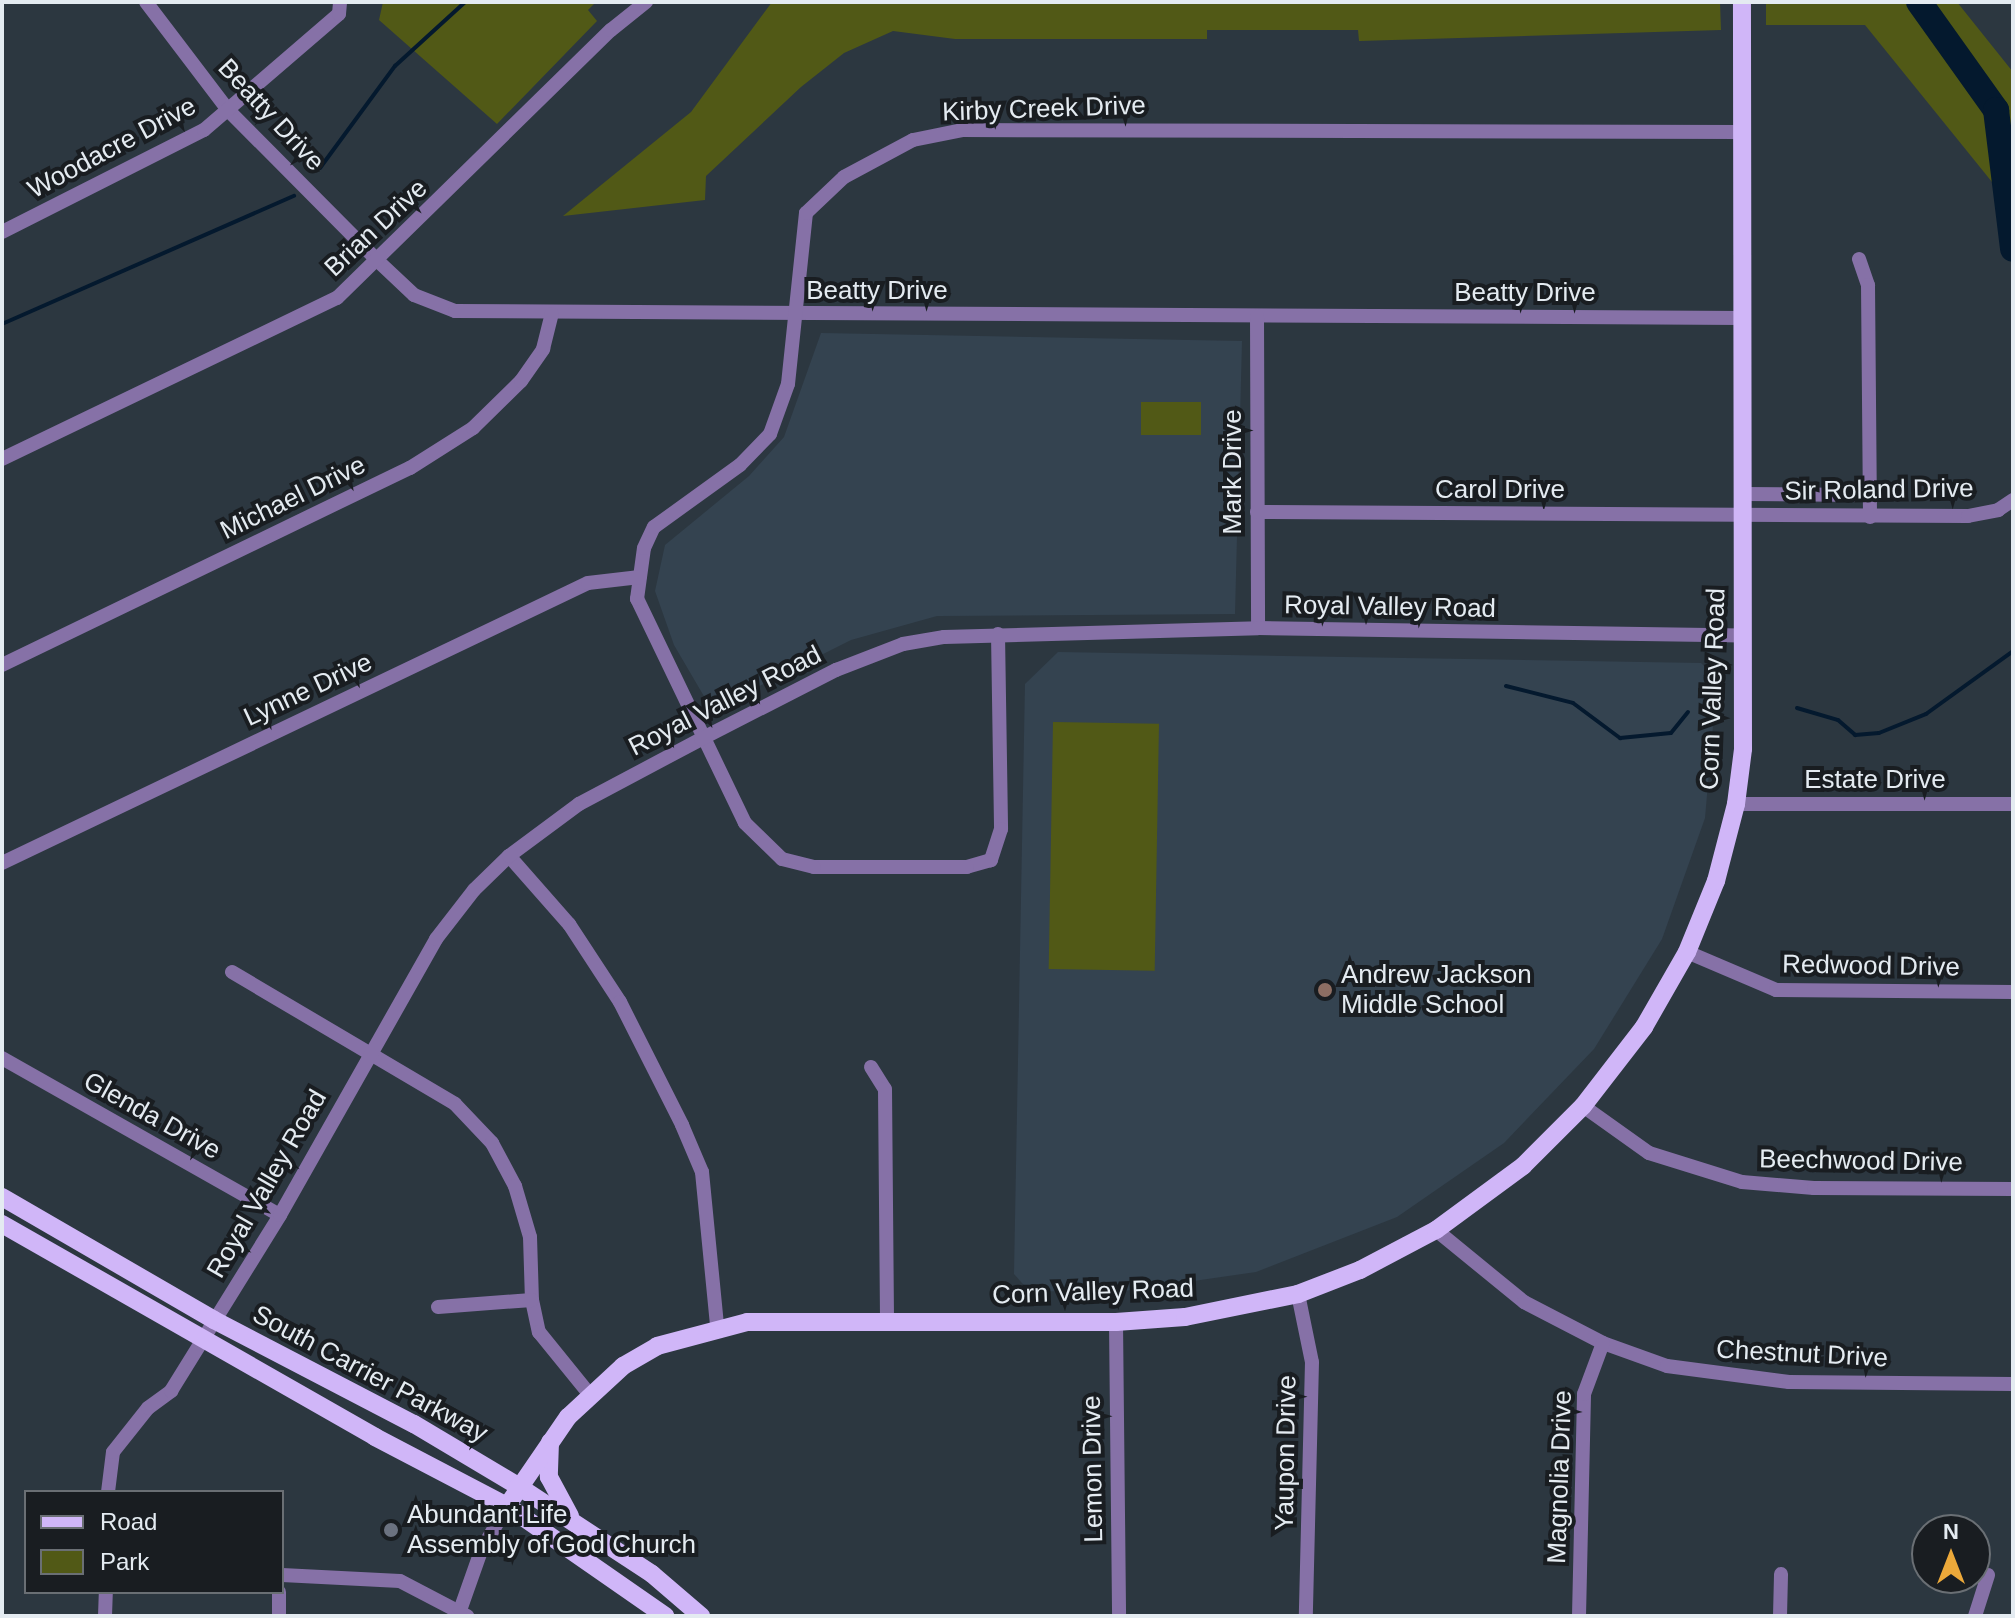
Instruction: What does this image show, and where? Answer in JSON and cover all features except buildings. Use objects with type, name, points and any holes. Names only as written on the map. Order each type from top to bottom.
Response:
[{"type":"main road","name":"Corn Valley Road","points":[[507,1506],[550,1442],[590,1395],[623,1366],[657,1346],[717,1326],[1116,1322],[1185,1317],[1298,1294],[1360,1270],[1436,1230],[1523,1166],[1583,1106],[1644,1027],[1687,952],[1716,881],[1736,804],[1743,749],[1742,2]]},
{"type":"main road","name":"South Carrier Parkway","points":[[2,1197],[214,1320],[414,1424],[518,1486],[652,1574],[701,1616]]},
{"type":"main road","name":"South Carrier Parkway","points":[[2,1224],[375,1437],[507,1506],[665,1616]]},
{"type":"main road","points":[[550,1442],[549,1477],[576,1525]]},
{"type":"street","name":"Beatty Drive","points":[[146,2],[228,110],[379,262],[414,295],[455,311],[552,314],[1742,318]]},
{"type":"street","name":"Woodacre Drive","points":[[2,232],[171,150],[228,110],[339,14],[340,2]]},
{"type":"street","name":"Brian Drive","points":[[2,459],[337,298],[379,262],[611,30],[646,2]]},
{"type":"street","name":"Kirby Creek Drive","points":[[998,634],[1001,829],[991,860],[967,867],[847,868],[782,859],[745,823],[701,739],[641,610],[640,577],[654,527],[740,465],[770,434],[788,384],[799,315],[799,237],[806,213],[823,193],[877,156],[948,132],[1742,132]]},
{"type":"street","points":[[1859,259],[1868,285],[1870,517]]},
{"type":"street","name":"Michael Drive","points":[[2,665],[410,468],[460,436],[521,381],[543,349],[552,314]]},
{"type":"street","name":"Mark Drive","points":[[1257,316],[1258,628]]},
{"type":"street","name":"Sir Roland Drive","points":[[1744,494],[1870,495]]},
{"type":"street","name":"Sir Roland Drive","points":[[1743,516],[1968,516],[1998,510],[2013,500]]},
{"type":"street","name":"Carol Drive","points":[[1257,512],[1743,516]]},
{"type":"street","name":"Lynne Drive","points":[[2,863],[588,583],[640,577]]},
{"type":"street","name":"Royal Valley Road","points":[[108,1490],[113,1452],[148,1408],[171,1391],[280,1215],[436,939],[509,856],[579,804],[701,739],[836,670],[903,644],[998,634],[1258,628],[1742,636]]},
{"type":"street","name":"Estate Drive","points":[[1736,804],[2013,804]]},
{"type":"street","points":[[509,856],[569,924],[620,1002],[682,1125],[702,1172],[717,1326]]},
{"type":"street","name":"Redwood Drive","points":[[1687,952],[1776,990],[2013,992]]},
{"type":"street","points":[[232,972],[455,1104],[492,1143],[515,1186],[530,1237],[532,1300],[539,1332],[590,1395]]},
{"type":"street","name":"Glenda Drive","points":[[2,1058],[280,1215]]},
{"type":"street","points":[[871,1067],[885,1089],[887,1322]]},
{"type":"street","name":"Beechwood Drive","points":[[1583,1106],[1649,1153],[1742,1182],[1814,1188],[2013,1189]]},
{"type":"street","name":"Chestnut Drive","points":[[1436,1230],[1524,1302],[1603,1343],[1667,1366],[1735,1378],[2013,1384]]},
{"type":"street","name":"Yaupon Drive","points":[[1298,1294],[1312,1362],[1306,1616]]},
{"type":"street","points":[[438,1307],[532,1300]]},
{"type":"street","name":"Lemon Drive","points":[[1116,1322],[1119,1616]]},
{"type":"street","name":"Magnolia Drive","points":[[1579,1616],[1584,1394],[1603,1343]]},
{"type":"street","name":"Corn Valley Road","points":[[461,1614],[481,1551],[507,1506]]},
{"type":"street","points":[[1780,1616],[1781,1574]]},
{"type":"street","points":[[284,1575],[400,1581],[461,1614]]},
{"type":"street","points":[[105,1616],[106,1594]]},
{"type":"street","points":[[279,1594],[279,1616]]},
{"type":"street","points":[[1975,1616],[1982,1594]]},
{"type":"shaded area","points":[[821,333],[1242,341],[1235,614],[937,616],[851,640],[712,710],[674,645],[655,591],[665,545],[749,476],[784,437]]},
{"type":"shaded area","name":"Andrew Jackson Middle School","points":[[1058,652],[1701,663],[1717,679],[1705,818],[1662,939],[1594,1049],[1504,1143],[1397,1217],[1256,1272],[1117,1292],[1029,1291],[1014,1274],[1025,684]]},
{"type":"green space","points":[[383,2],[596,2],[588,10],[597,21],[497,124],[379,20]]},
{"type":"green space","points":[[772,2],[1720,2],[1721,30],[1359,41],[1358,30],[1207,30],[1207,39],[955,39],[893,31],[844,53],[801,87],[706,176],[705,200],[563,216],[691,112]]},
{"type":"green space","points":[[1766,2],[1957,2],[2013,72],[2013,208],[1865,25],[1766,25]]},
{"type":"green space","points":[[1141,402],[1201,402],[1201,435],[1141,435]]},
{"type":"green space","points":[[1053,722],[1159,724],[1155,971],[1049,969]]},
{"type":"waterway","points":[[320,168],[395,66],[465,2]]},
{"type":"waterway","points":[[1919,2],[1996,110],[2013,249]]},
{"type":"waterway","points":[[2,324],[294,196]]},
{"type":"waterway","points":[[1797,708],[1838,720],[1855,735],[1879,733],[1926,714],[2013,651]]},
{"type":"waterway","points":[[1506,686],[1573,703],[1620,738],[1671,733],[1688,712]]},
{"type":"place","name":"Andrew Jackson Middle School","points":[[1325,990]]},
{"type":"place","name":"Abundant Life Assembly of God Church","points":[[391,1530]]}]
